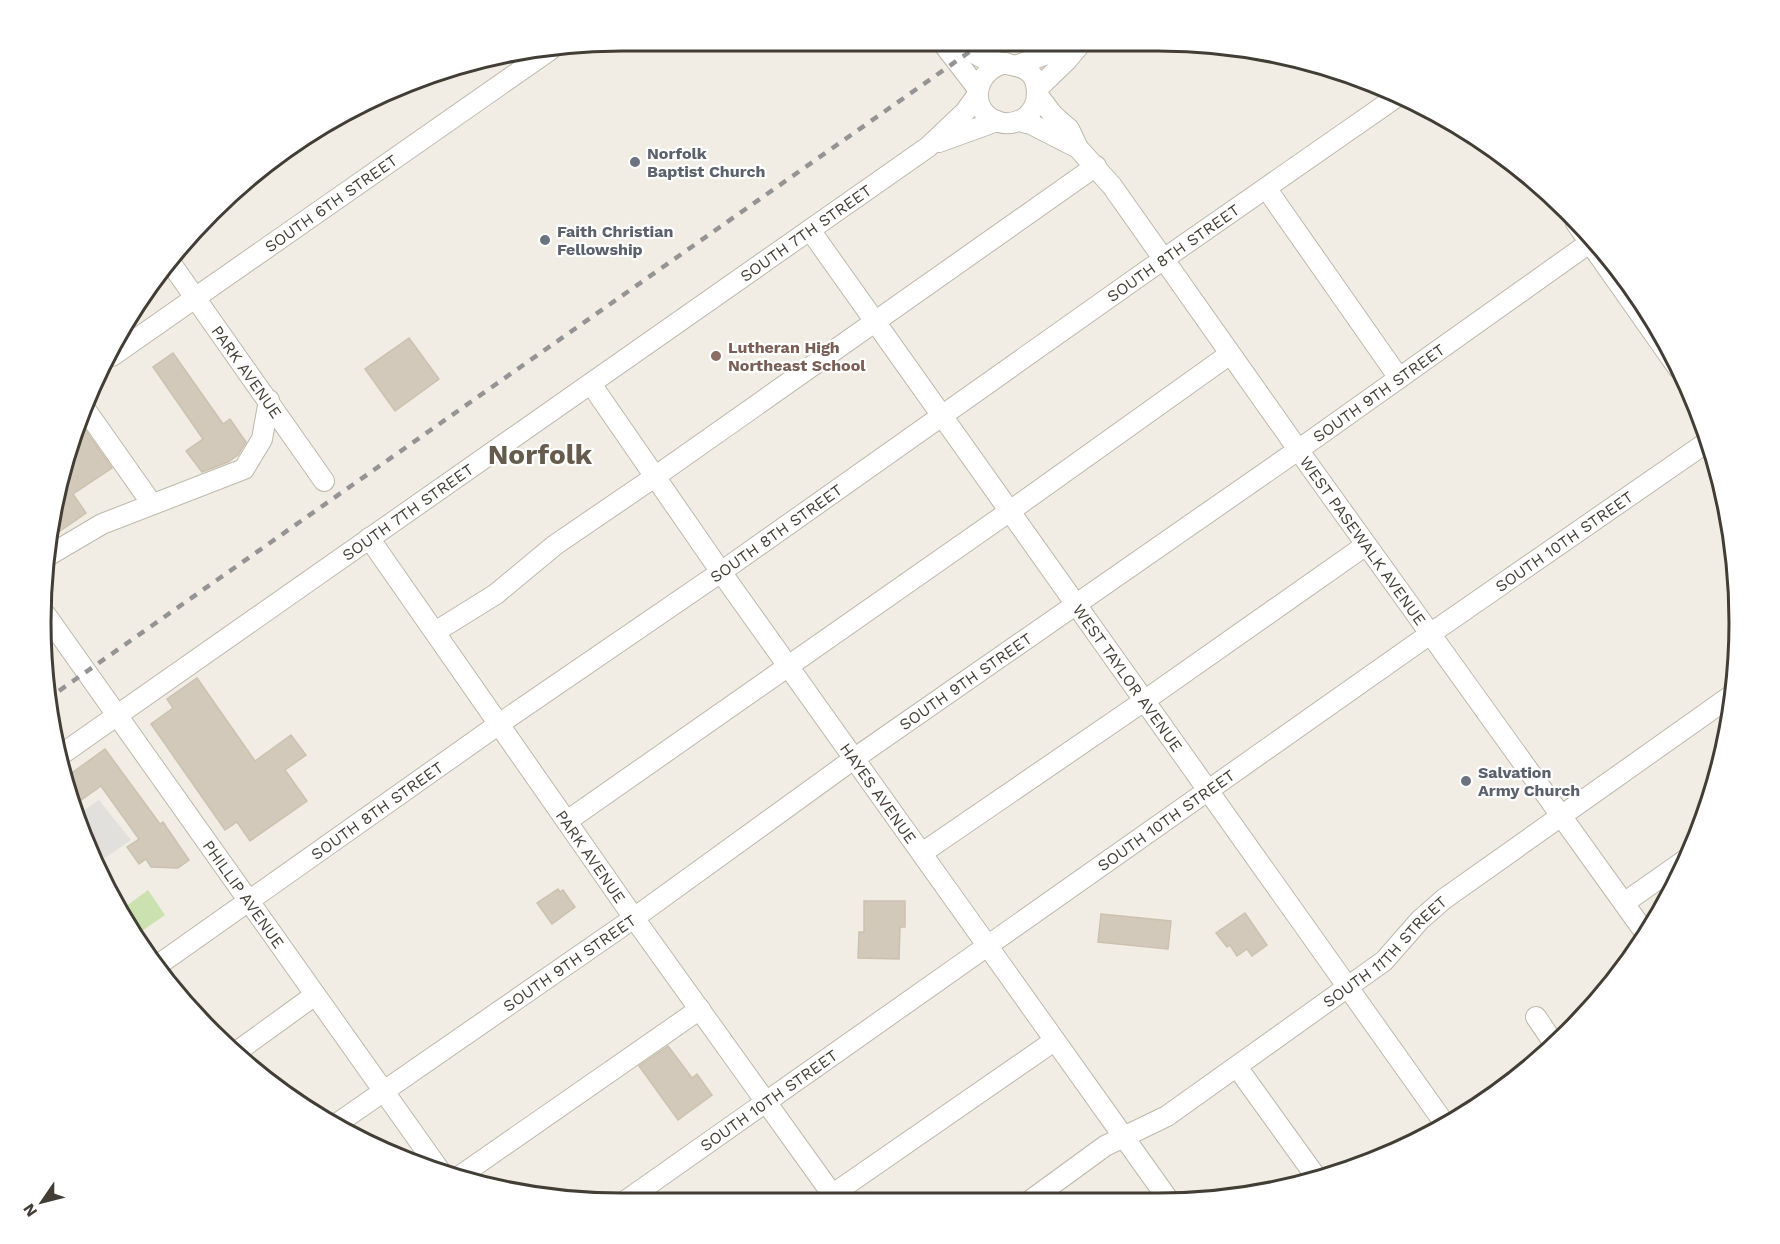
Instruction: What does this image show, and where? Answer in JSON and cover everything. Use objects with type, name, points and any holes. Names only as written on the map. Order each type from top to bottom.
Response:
[{"type":"street","points":[[949,51],[978,91],[983,110],[997,121],[1004,123],[1020,121],[1028,116],[1034,108],[1037,91],[1031,74],[1012,64],[978,56],[972,51]]},
{"type":"street","points":[[978,91],[983,76],[989,70],[1036,59],[1053,51]]},
{"type":"street","points":[[1037,91],[1074,51]]},
{"type":"street","name":"SOUTH 6TH STREET","points":[[119,351],[540,57]]},
{"type":"street","name":"SOUTH 7TH STREET","points":[[66,751],[928,147],[965,112],[978,91]]},
{"type":"street","name":"WEST PASEWALK AVENUE","points":[[1037,91],[1053,115],[1069,129],[1078,148],[1112,186],[1298,450],[1641,927]]},
{"type":"street","name":"SOUTH 8TH STREET","points":[[163,961],[1391,101]]},
{"type":"street","name":"SOUTH 7TH STREET","points":[[928,147],[997,121]]},
{"type":"street","name":"WEST PASEWALK AVENUE","points":[[1020,121],[1031,124],[1078,148]]},
{"type":"street","points":[[435,632],[496,594],[564,539],[1095,166]]},
{"type":"street","points":[[1266,188],[1399,378]]},
{"type":"street","name":"WEST TAYLOR AVENUE","points":[[810,230],[1440,1119]]},
{"type":"street","name":"SOUTH 9TH STREET","points":[[342,1120],[634,918],[855,758],[1298,450],[1587,246]]},
{"type":"street","name":"PARK AVENUE","points":[[174,268],[324,481]]},
{"type":"street","points":[[567,821],[1230,354]]},
{"type":"street","name":"HAYES AVENUE","points":[[591,384],[987,948],[1164,1193]]},
{"type":"street","points":[[56,551],[102,524],[244,469],[262,439],[269,400]]},
{"type":"street","points":[[89,415],[152,504]]},
{"type":"street","name":"SOUTH 10TH STREET","points":[[637,1193],[1430,634],[1701,446]]},
{"type":"street","name":"PARK AVENUE","points":[[369,538],[634,918],[767,1103],[827,1193]]},
{"type":"street","points":[[922,853],[1366,545]]},
{"type":"street","name":"PHILLIP AVENUE","points":[[51,622],[115,716],[433,1161]]},
{"type":"street","name":"SOUTH 11TH STREET","points":[[1041,1193],[1105,1146],[1167,1116],[1237,1067],[1384,961],[1420,920],[1444,899],[1723,701]]},
{"type":"street","points":[[1624,903],[1673,869]]},
{"type":"street","points":[[242,1048],[315,995]]},
{"type":"street","points":[[466,1172],[700,1009]]},
{"type":"street","points":[[1536,1017],[1550,1037]]},
{"type":"street","points":[[839,1193],[1054,1041]]},
{"type":"street","points":[[1237,1067],[1313,1172]]},
{"type":"green space","points":[[148,890],[165,915],[142,931],[126,906]]},
{"type":"shaded area","points":[[99,800],[131,840],[103,859],[83,811]]},
{"type":"building","points":[[409,338],[439,379],[395,411],[365,369]]},
{"type":"building","points":[[173,353],[223,424],[230,419],[246,442],[238,455],[228,462],[202,472],[186,451],[203,439],[153,367]]},
{"type":"building","points":[[84,429],[112,468],[73,494],[86,513],[58,532],[70,474]]},
{"type":"building","points":[[197,678],[255,761],[291,735],[306,755],[285,770],[307,801],[250,841],[237,822],[225,830],[151,724],[173,708],[167,699]]},
{"type":"building","points":[[105,749],[160,824],[163,822],[189,860],[178,868],[151,867],[146,859],[139,864],[127,847],[139,839],[101,786],[80,801],[71,774]]},
{"type":"building","points":[[558,889],[560,892],[563,890],[575,907],[552,924],[537,903]]},
{"type":"building","points":[[864,901],[905,901],[905,927],[900,927],[899,959],[858,958],[859,932],[864,932]]},
{"type":"building","points":[[1245,913],[1267,945],[1252,956],[1247,949],[1237,956],[1230,945],[1227,947],[1216,933]]},
{"type":"building","points":[[1101,914],[1171,921],[1168,949],[1098,942]]},
{"type":"building","points":[[668,1046],[692,1078],[697,1074],[712,1095],[678,1120],[639,1066]]},
{"type":"railway","points":[[56,693],[971,51]]},
{"type":"place","name":"Norfolk Baptist Church","points":[[635,162]]},
{"type":"place","name":"Faith Christian Fellowship","points":[[545,240]]},
{"type":"place","name":"Lutheran High Northeast School","points":[[716,356]]},
{"type":"place","name":"Salvation Army Church","points":[[1466,781]]},
{"type":"district","name":"Norfolk","points":[[540,454]]}]
